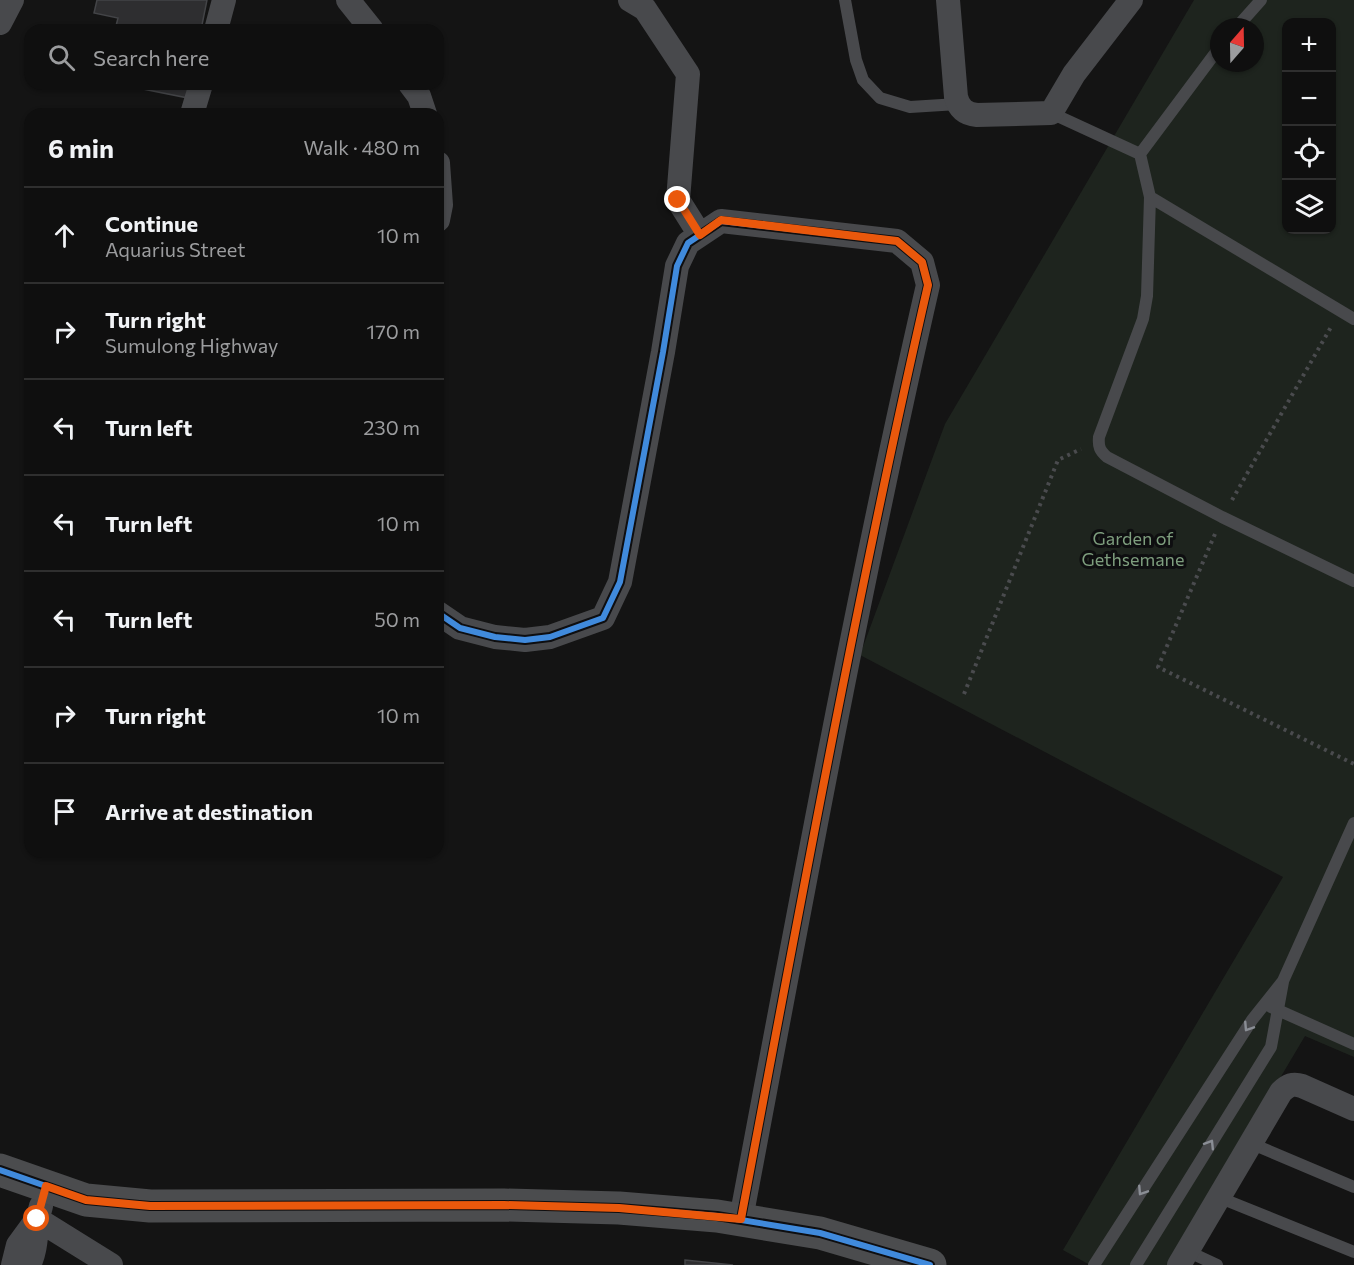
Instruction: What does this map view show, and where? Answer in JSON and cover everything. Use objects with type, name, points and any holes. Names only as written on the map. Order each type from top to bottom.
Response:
[{"type":"main road","points":[[0,1170],[86,1200],[150,1206],[504,1205],[619,1208],[741,1219],[820,1233],[930,1265]]},
{"type":"street","points":[[0,23],[12,0]]},
{"type":"street","points":[[218,24],[224,0]]},
{"type":"street","points":[[348,0],[367,24]]},
{"type":"street","points":[[630,0],[645,9],[688,74],[678,200],[700,235]]},
{"type":"street","points":[[948,0],[956,97],[963,110],[977,115],[1051,113],[1074,74],[1131,0]]},
{"type":"street","points":[[194,108],[199,90]]},
{"type":"street","points":[[415,90],[423,108]]},
{"type":"street","points":[[444,617],[460,628],[495,637],[525,640],[550,637],[603,618],[620,582],[677,266],[688,243],[721,220],[897,241],[922,262],[928,285],[891,445],[834,724],[741,1219]]},
{"type":"street","points":[[1183,1258],[1250,1143],[1287,1086],[1295,1084],[1354,1109]]},
{"type":"street","points":[[29,1265],[35,1253],[37,1219],[46,1186]]},
{"type":"street","points":[[13,1265],[18,1245],[37,1219]]},
{"type":"street","points":[[37,1219],[111,1265]]},
{"type":"lane","points":[[844,0],[856,60],[863,80],[880,98],[910,107],[958,104]]},
{"type":"lane","points":[[1245,18],[1261,0]]},
{"type":"lane","points":[[1210,60],[1140,154],[1150,197],[1147,296],[1143,319],[1098,445],[1107,457],[1222,517],[1354,581]]},
{"type":"lane","points":[[1051,113],[1140,154]]},
{"type":"lane","points":[[1150,197],[1354,319]]},
{"type":"lane","points":[[1136,1265],[1271,1047],[1283,981],[1354,823]]},
{"type":"lane","points":[[1094,1265],[1252,1020],[1283,981]]},
{"type":"lane","points":[[1264,1004],[1354,1044]]},
{"type":"lane","points":[[1250,1143],[1354,1187]]},
{"type":"lane","points":[[1218,1197],[1354,1252]]},
{"type":"lane","points":[[1183,1258],[1218,1265]]},
{"type":"path","points":[[1340,311],[1222,517],[1158,667],[1354,764]]},
{"type":"path","points":[[964,694],[1058,460],[1076,450],[1098,445]]},
{"type":"green space","name":"Garden of Gethsemane","points":[[1194,0],[1354,0],[1354,1057],[1305,1036],[1169,1265],[1090,1265],[1063,1250],[1283,877],[860,655],[945,424]]},
{"type":"building","points":[[97,0],[207,0],[202,24],[116,24],[118,18],[94,13]]},
{"type":"building","points":[[148,90],[189,90],[188,98]]},
{"type":"building","points":[[685,1260],[733,1265],[685,1265]]},
{"type":"cycle path","points":[[444,617],[460,628],[495,637],[525,640],[550,637],[603,618],[620,582],[677,266],[688,243],[721,221],[897,241],[922,262],[928,285],[853,634],[741,1219]]},
{"type":"cycle path","points":[[0,1170],[86,1200],[150,1206],[504,1205],[619,1208],[717,1216],[820,1233],[930,1265]]},
{"type":"route","points":[[37,1219],[46,1186],[86,1200],[150,1206],[504,1205],[619,1208],[741,1219],[834,724],[891,445],[928,285],[922,262],[897,241],[721,220],[700,235],[678,200]]}]
